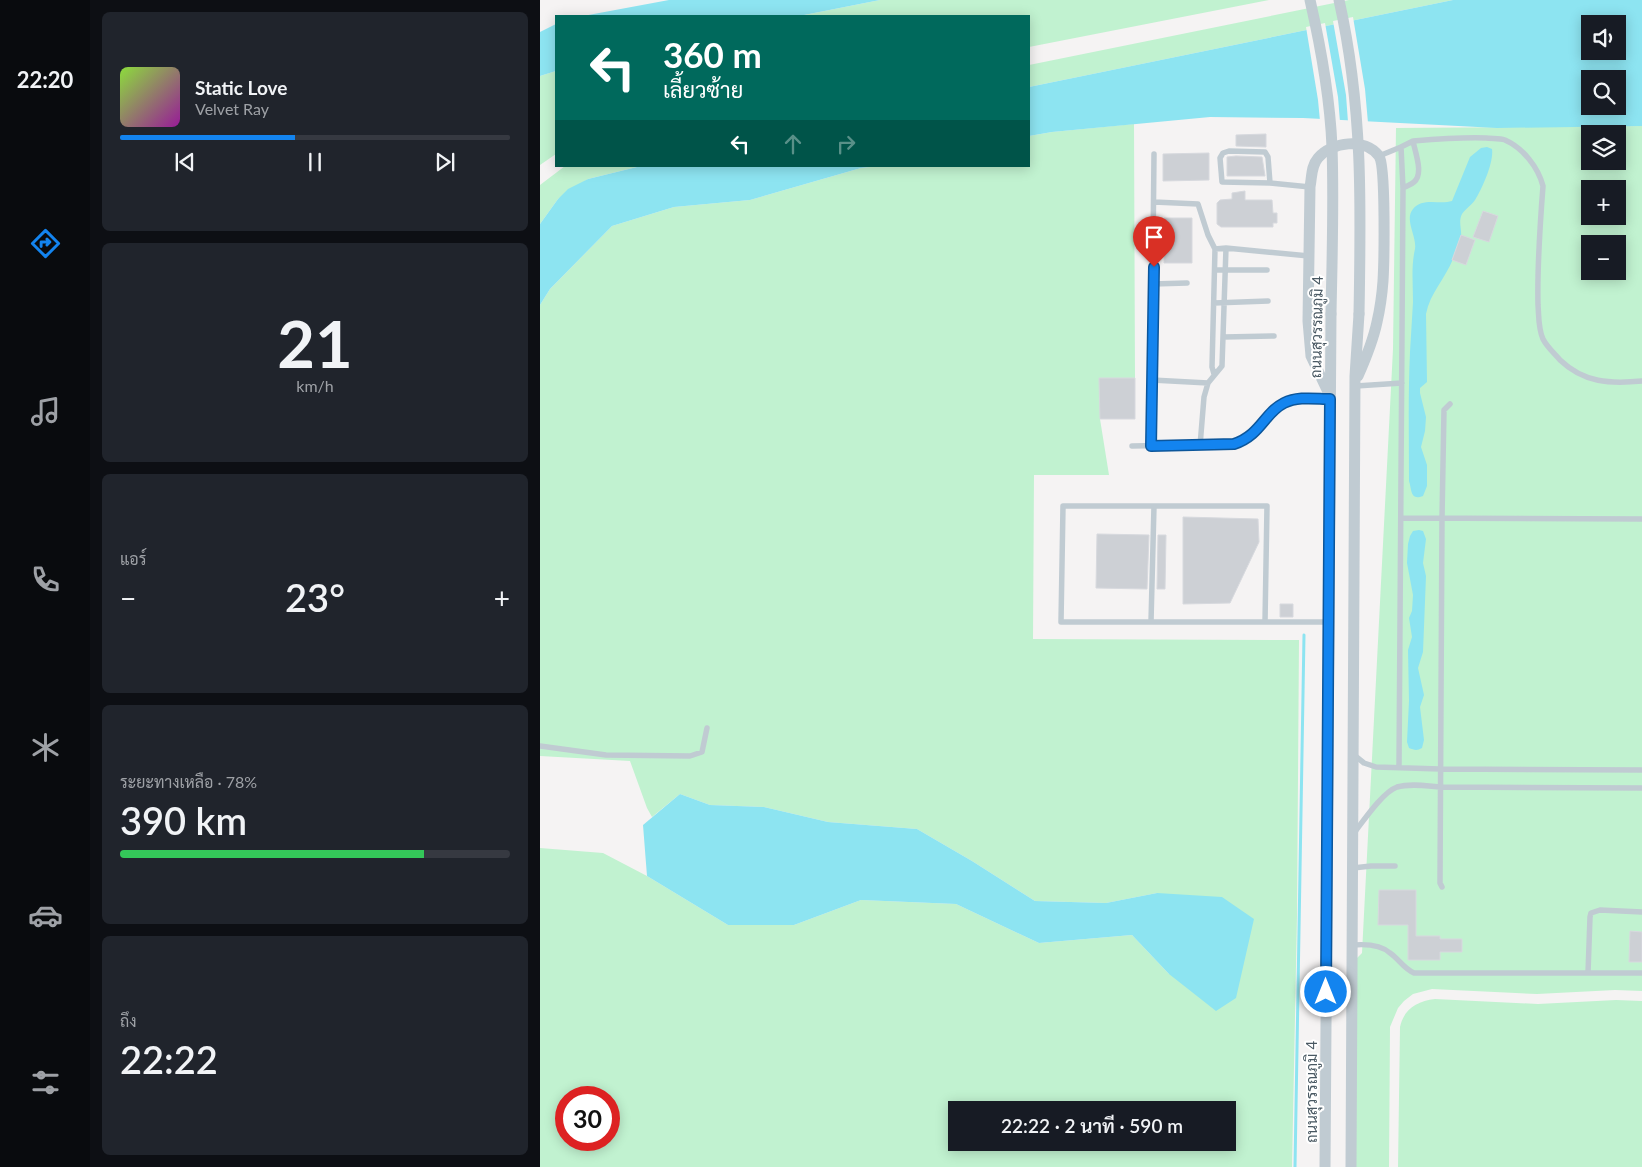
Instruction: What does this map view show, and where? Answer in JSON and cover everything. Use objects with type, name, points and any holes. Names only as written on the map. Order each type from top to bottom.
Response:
[{"type":"street","name":"ถนนสุวรรณภูมิ 4","points":[[1310,0],[1326,85],[1332,146],[1333,198],[1325,1167]]},
{"type":"street","points":[[1339,0],[1354,82],[1360,152],[1361,203],[1356,385],[1351,1167]]},
{"type":"street","points":[[1330,398],[1311,356],[1308,321],[1310,187],[1313,167],[1318,158],[1339,145],[1352,144],[1364,146],[1379,156],[1384,202],[1382,288],[1377,324],[1356,385]]},
{"type":"lane","points":[[1379,156],[1413,141],[1464,137],[1503,139],[1518,148],[1540,175],[1543,186],[1538,291],[1539,326],[1543,338],[1550,350],[1570,369],[1587,379],[1624,383],[1642,381]]},
{"type":"lane","points":[[1402,188],[1416,182],[1418,176],[1413,141]]},
{"type":"lane","points":[[1399,767],[1402,383],[1401,147]]},
{"type":"lane","points":[[1270,183],[1268,157],[1264,152],[1229,151],[1221,156],[1222,182],[1270,183],[1310,187]]},
{"type":"lane","points":[[1151,446],[1154,154]]},
{"type":"lane","points":[[1154,202],[1198,204],[1208,235],[1215,249],[1212,367],[1214,374]]},
{"type":"lane","points":[[1215,249],[1226,248],[1309,256]]},
{"type":"lane","points":[[1200,446],[1204,397],[1208,383],[1222,366],[1226,248]]},
{"type":"lane","points":[[1215,270],[1267,270]]},
{"type":"lane","points":[[1153,284],[1187,283]]},
{"type":"lane","points":[[1214,303],[1268,301]]},
{"type":"lane","points":[[1224,337],[1274,336]]},
{"type":"lane","points":[[1152,380],[1208,383]]},
{"type":"lane","points":[[1356,385],[1402,383]]},
{"type":"lane","points":[[1132,446],[1226,446],[1243,441],[1253,435],[1282,404],[1305,399],[1330,398]]},
{"type":"lane","points":[[1442,888],[1440,883],[1440,769],[1442,518],[1444,410],[1450,404]]},
{"type":"lane","points":[[1264,622],[1267,506],[1063,506],[1061,622],[1264,622],[1328,622]]},
{"type":"lane","points":[[1152,622],[1154,506]]},
{"type":"lane","points":[[1401,518],[1642,520]]},
{"type":"lane","points":[[540,746],[606,755],[690,756],[702,752],[707,728]]},
{"type":"lane","points":[[1354,755],[1364,763],[1376,767],[1642,770]]},
{"type":"lane","points":[[1354,834],[1386,794],[1396,787],[1413,785],[1441,787],[1642,788]]},
{"type":"lane","points":[[1353,868],[1395,866]]},
{"type":"lane","points":[[1588,972],[1591,914],[1600,910],[1642,912]]},
{"type":"lane","points":[[1352,945],[1370,944],[1390,952],[1406,969],[1414,973],[1642,973]]},
{"type":"green space","points":[[880,0],[1269,0],[1030,47],[1030,15],[804,15]]},
{"type":"green space","points":[[1349,0],[1453,0],[1030,87],[1030,65]]},
{"type":"green space","points":[[555,71],[555,155],[540,165],[540,76]]},
{"type":"green space","points":[[1134,124],[1135,378],[1100,378],[1100,419],[1109,475],[1034,475],[1033,639],[1299,640],[1297,916],[1292,1167],[540,1167],[540,848],[603,853],[647,876],[728,925],[794,925],[861,900],[956,904],[1039,943],[1132,935],[1169,974],[1157,893],[1106,903],[1035,901],[917,829],[828,822],[764,807],[710,805],[680,794],[652,817],[630,761],[540,756],[540,305],[550,289],[612,226],[674,207],[750,200],[869,167],[1030,167],[1030,136]]},
{"type":"green space","points":[[1581,126],[1581,170],[1626,170],[1626,126],[1642,126],[1642,991],[1615,990],[1537,994],[1432,989],[1413,994],[1398,1008],[1390,1027],[1389,1167],[1355,1167],[1355,960],[1362,953],[1393,349],[1396,128]]},
{"type":"green space","points":[[564,167],[637,167],[588,179],[558,199],[540,224],[540,185]]},
{"type":"green space","points":[[1435,999],[1538,1004],[1616,1000],[1642,1001],[1642,1167],[1398,1167],[1400,1027],[1405,1015],[1412,1007]]},
{"type":"water","points":[[669,0],[880,0],[804,15],[588,15]]},
{"type":"water","points":[[1453,0],[1642,0],[1642,126],[1581,125],[1581,127],[1497,128],[1303,118],[1210,117],[1052,132],[1030,136],[1030,87]]},
{"type":"water","points":[[555,24],[555,71],[540,76],[540,32]]},
{"type":"water","points":[[1487,147],[1492,149],[1492,154],[1487,175],[1475,200],[1462,214],[1460,220],[1461,237],[1450,266],[1431,299],[1426,314],[1427,382],[1420,388],[1420,393],[1426,417],[1421,447],[1427,465],[1427,486],[1423,496],[1416,497],[1412,494],[1409,481],[1409,368],[1415,249],[1410,223],[1411,213],[1421,203],[1452,201],[1470,157],[1481,148]]},
{"type":"water","points":[[637,167],[869,167],[750,200],[674,207],[612,226],[550,289],[540,305],[540,224],[558,199],[568,189],[588,179]]},
{"type":"water","points":[[1413,531],[1423,531],[1426,539],[1423,563],[1426,576],[1423,652],[1418,668],[1424,695],[1420,707],[1424,740],[1422,748],[1416,750],[1409,748],[1407,742],[1409,701],[1408,650],[1412,637],[1409,618],[1412,611],[1413,595],[1407,563],[1410,536]]},
{"type":"water","points":[[680,794],[710,805],[764,807],[828,822],[917,829],[1035,901],[1106,903],[1157,893],[1222,897],[1254,919],[1236,998],[1216,1011],[1169,974],[1132,935],[1039,943],[956,904],[861,900],[794,925],[728,925],[647,876],[643,825]]},
{"type":"pier","points":[[1353,17],[1365,89],[1368,123],[1348,122],[1346,95],[1333,21]]},
{"type":"pier","points":[[1325,23],[1338,97],[1340,122],[1320,121],[1306,27]]},
{"type":"building","points":[[1266,134],[1266,147],[1236,146],[1236,135]]},
{"type":"building","points":[[1209,153],[1209,180],[1163,181],[1163,154]]},
{"type":"building","points":[[1227,157],[1262,157],[1265,176],[1227,176]]},
{"type":"building","points":[[1245,191],[1245,200],[1272,200],[1273,213],[1277,213],[1277,223],[1273,223],[1273,227],[1221,227],[1217,224],[1217,203],[1220,200],[1232,199],[1232,193]]},
{"type":"building","points":[[1483,211],[1498,216],[1489,242],[1473,237]]},
{"type":"building","points":[[1164,218],[1192,218],[1192,263],[1164,263]]},
{"type":"building","points":[[1461,235],[1475,240],[1466,265],[1452,260]]},
{"type":"building","points":[[1099,378],[1135,378],[1135,419],[1100,419]]},
{"type":"building","points":[[1183,517],[1258,519],[1259,542],[1230,603],[1183,604]]},
{"type":"building","points":[[1097,534],[1149,535],[1147,589],[1096,588]]},
{"type":"building","points":[[1158,535],[1166,535],[1165,589],[1157,589]]},
{"type":"building","points":[[1280,604],[1293,604],[1293,617],[1280,617]]},
{"type":"building","points":[[1379,890],[1416,890],[1416,936],[1440,936],[1440,939],[1462,939],[1462,952],[1440,952],[1440,960],[1408,960],[1408,925],[1378,925]]},
{"type":"building","points":[[1630,931],[1642,932],[1642,962],[1629,962]]},
{"type":"waterway","points":[[1295,1167],[1304,635]]},
{"type":"route","points":[[1154,267],[1151,446],[1226,446],[1234,444],[1253,435],[1282,404],[1305,399],[1330,399],[1326,992]]}]
